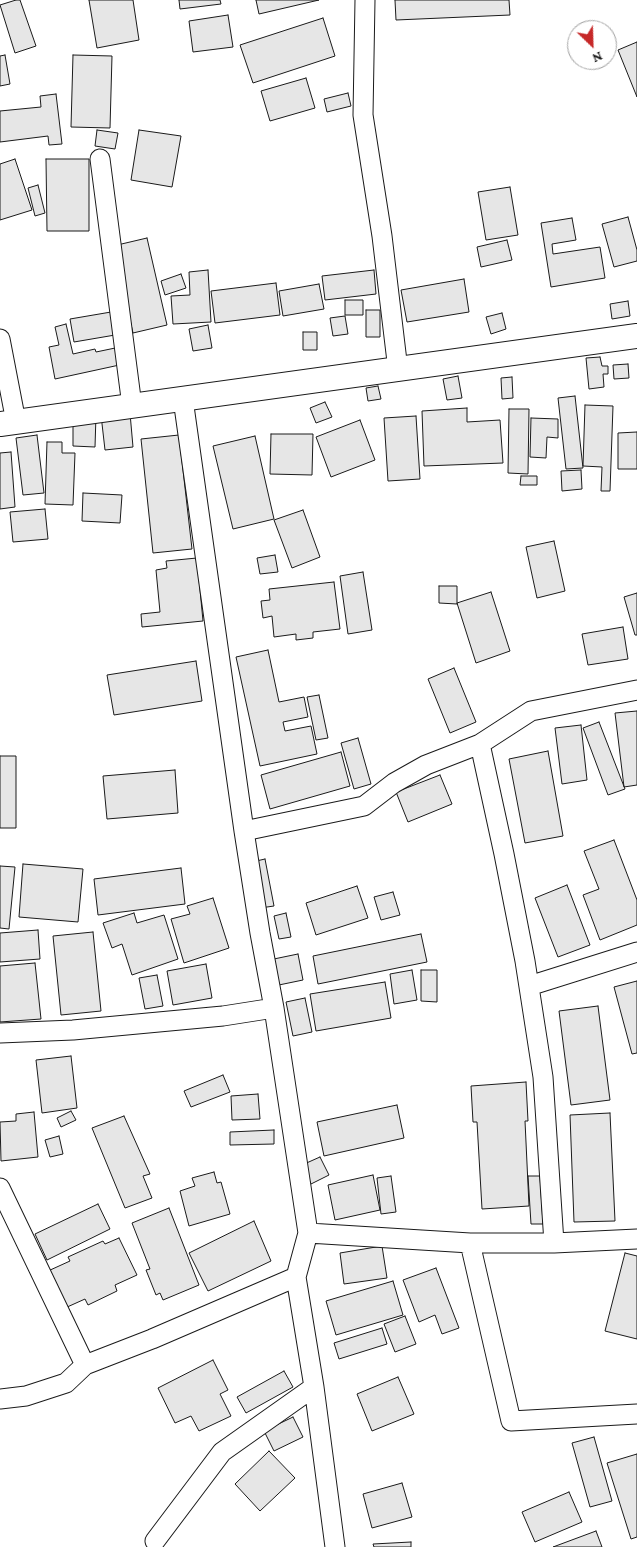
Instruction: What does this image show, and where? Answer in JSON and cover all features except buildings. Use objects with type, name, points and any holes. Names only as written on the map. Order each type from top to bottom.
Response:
[{"type":"street","points":[[365,0],[363,115],[382,236],[398,370]]},
{"type":"street","points":[[100,159],[132,406]]},
{"type":"street","points":[[0,339],[8,423],[637,336]]},
{"type":"street","points":[[183,399],[244,831],[274,1008],[308,1232],[296,1277],[314,1387],[335,1547]]},
{"type":"street","points":[[244,831],[364,806],[394,783],[426,765],[480,744],[531,712],[637,690]]},
{"type":"street","points":[[480,744],[504,854],[529,986],[543,1077],[554,1243]]},
{"type":"street","points":[[529,986],[637,952]]},
{"type":"street","points":[[0,1033],[73,1030],[223,1016],[274,1008]]},
{"type":"street","points":[[0,1188],[85,1365]]},
{"type":"street","points":[[308,1232],[470,1243],[554,1243],[637,1239]]},
{"type":"street","points":[[470,1243],[511,1421],[637,1414]]},
{"type":"street","points":[[0,1399],[26,1396],[66,1383],[85,1365],[152,1339],[296,1277]]},
{"type":"street","points":[[155,1541],[222,1452],[314,1387]]}]
